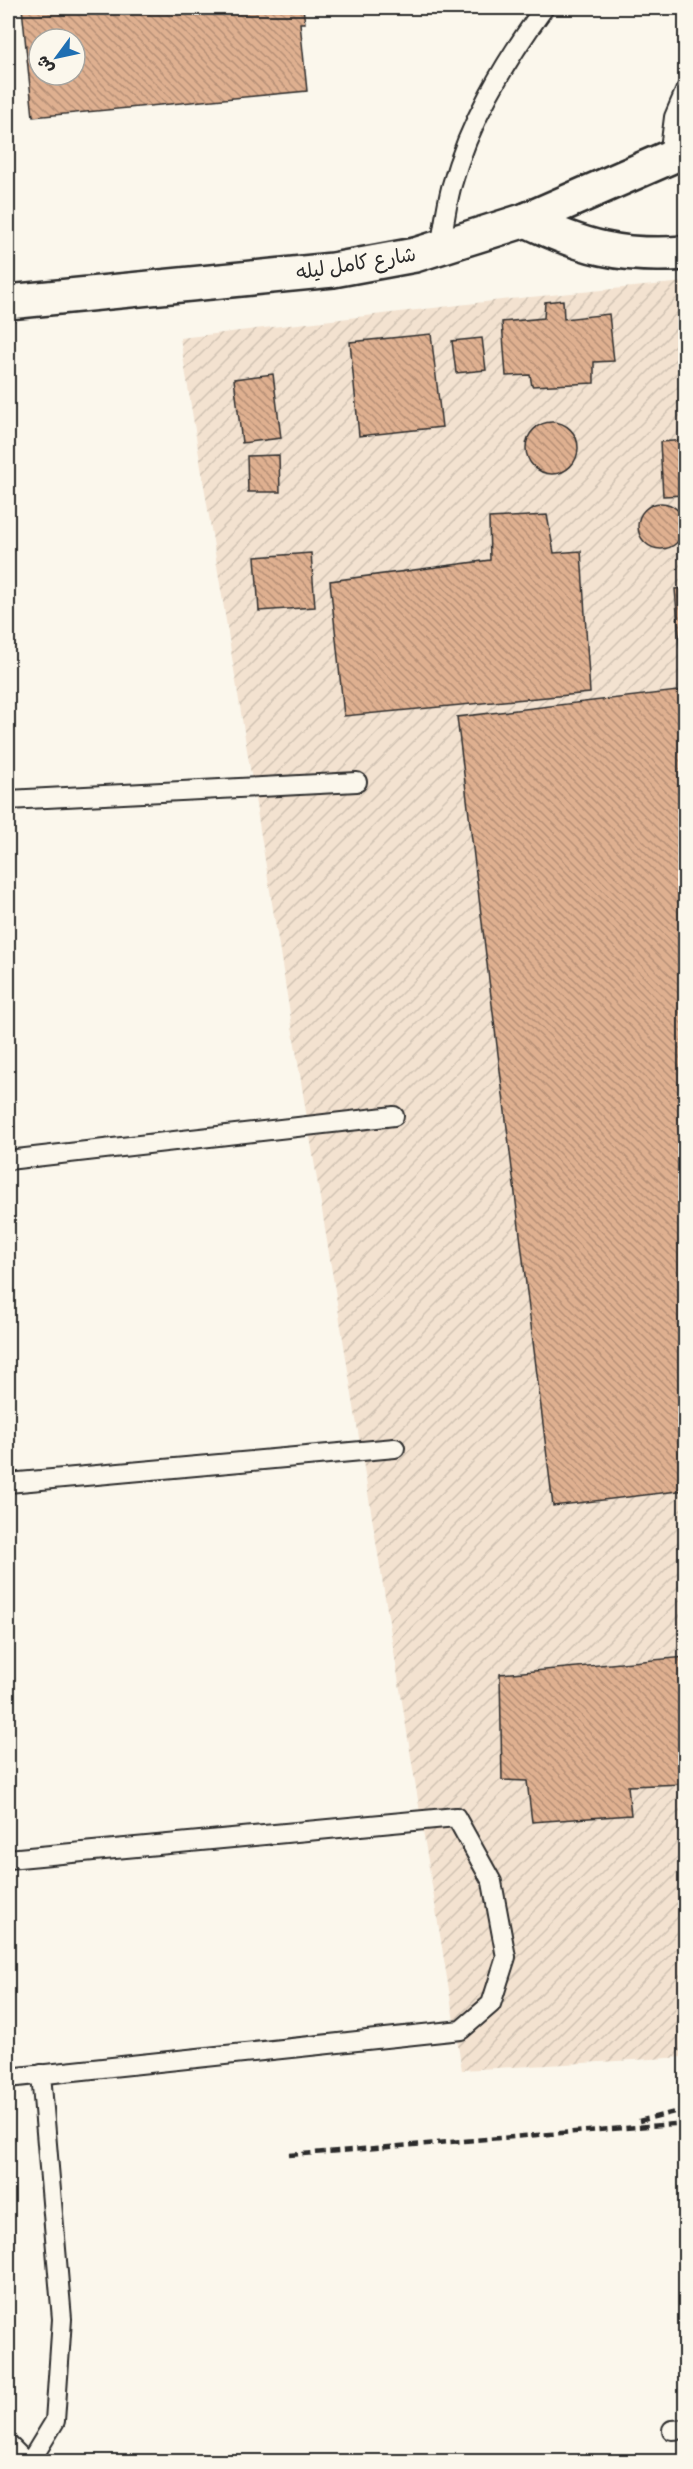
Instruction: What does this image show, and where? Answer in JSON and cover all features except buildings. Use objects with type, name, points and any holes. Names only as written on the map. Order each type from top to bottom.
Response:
[{"type":"street","name":"شارع كامل ليله","points":[[8,302],[333,270],[415,255],[526,220],[677,153]]},
{"type":"street","points":[[526,220],[567,239],[611,251],[657,255],[686,252]]},
{"type":"lane","points":[[440,247],[451,188],[468,140],[491,88],[543,8]]},
{"type":"lane","points":[[677,153],[674,117],[686,89]]},
{"type":"lane","points":[[8,800],[357,782]]},
{"type":"lane","points":[[8,1160],[394,1116]]},
{"type":"lane","points":[[8,1483],[395,1448]]},
{"type":"lane","points":[[8,1858],[456,1816],[492,1882],[506,1957],[491,2004],[461,2030],[8,2078]]},
{"type":"lane","points":[[8,2444],[28,2462],[55,2421],[62,2319],[41,2074]]},
{"type":"shaded area","points":[[685,282],[685,2057],[462,2070],[180,338],[510,299]]},
{"type":"railway","points":[[639,2121],[686,2109]]},
{"type":"railway","points":[[289,2155],[686,2123]]}]
